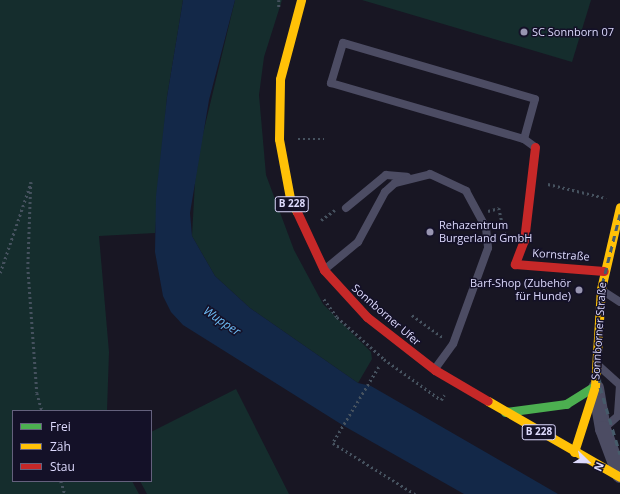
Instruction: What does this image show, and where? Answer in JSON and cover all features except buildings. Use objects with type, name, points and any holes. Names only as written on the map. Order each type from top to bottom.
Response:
[{"type":"main road","name":"Sonnborner Ufer","points":[[301,0],[280,80],[279,139],[285,183],[303,233],[324,270],[347,299],[389,335],[435,370],[504,412],[574,452],[620,476]]},
{"type":"main road","name":"Kornstraße","points":[[536,147],[524,240],[515,264],[604,270]]},
{"type":"main road","name":"Sonnborner Straße","points":[[574,452],[595,386],[601,289],[604,270],[620,207]]},
{"type":"main road","points":[[504,412],[566,404],[595,386]]},
{"type":"street","name":"Sonnborner Straße","points":[[595,386],[603,429],[620,476]]},
{"type":"lane","points":[[524,139],[535,99],[343,43],[331,84],[524,139],[536,147]]},
{"type":"lane","points":[[324,270],[365,233],[386,192],[411,178],[430,174],[442,177],[466,191],[486,228],[488,248],[470,289],[453,344],[435,370]]},
{"type":"lane","points":[[342,208],[386,175],[411,178]]},
{"type":"lane","points":[[601,289],[620,302]]},
{"type":"lane","points":[[596,364],[620,385],[618,416],[603,429]]},
{"type":"path","points":[[279,139],[324,139]]},
{"type":"path","points":[[0,273],[31,182],[28,267],[38,393],[42,410]]},
{"type":"path","points":[[551,185],[612,199]]},
{"type":"path","points":[[303,233],[342,208]]},
{"type":"path","points":[[500,214],[504,232]]},
{"type":"path","points":[[412,315],[438,335]]},
{"type":"path","points":[[379,367],[333,443],[415,494]]},
{"type":"path","points":[[61,482],[65,494]]},
{"type":"green space","points":[[0,0],[183,0],[167,97],[155,233],[99,236],[109,352],[107,410],[12,410],[12,482],[133,482],[139,494],[0,494]]},
{"type":"green space","points":[[235,0],[282,0],[264,57],[259,95],[266,175],[294,250],[323,304],[371,352],[372,359],[358,383],[250,308],[215,276],[192,236],[196,163]]},
{"type":"green space","name":"SC Sonnborn 07","points":[[362,0],[591,0],[572,62]]},
{"type":"green space","points":[[236,389],[289,494],[147,494],[141,482],[152,482],[152,431]]},
{"type":"water","name":"Wupper","points":[[183,0],[235,0],[209,100],[190,213],[192,236],[215,276],[250,308],[358,383],[371,386],[558,494],[464,494],[344,426],[183,325],[171,312],[163,296],[155,252],[156,196],[167,97]]},
{"type":"railway","points":[[620,214],[602,285],[597,333],[600,387],[620,454]]},
{"type":"traffic: fast","points":[[505,412],[566,404],[595,386]]},
{"type":"traffic: slow","points":[[297,212],[290,198],[279,139],[280,79],[301,0]]},
{"type":"traffic: slow","points":[[574,452],[595,386],[601,289],[620,207]]},
{"type":"traffic: slow","points":[[488,401],[620,477]]},
{"type":"traffic: jam","points":[[535,147],[524,240],[515,264],[604,271]]},
{"type":"traffic: jam","points":[[297,212],[324,270],[367,317],[435,370],[488,401]]},
{"type":"place","name":"SC Sonnborn 07","points":[[524,32]]},
{"type":"place","name":"Rehazentrum Burgerland GmbH","points":[[430,232]]},
{"type":"place","name":"Barf-Shop (Zubehör für Hunde)","points":[[579,290]]}]
